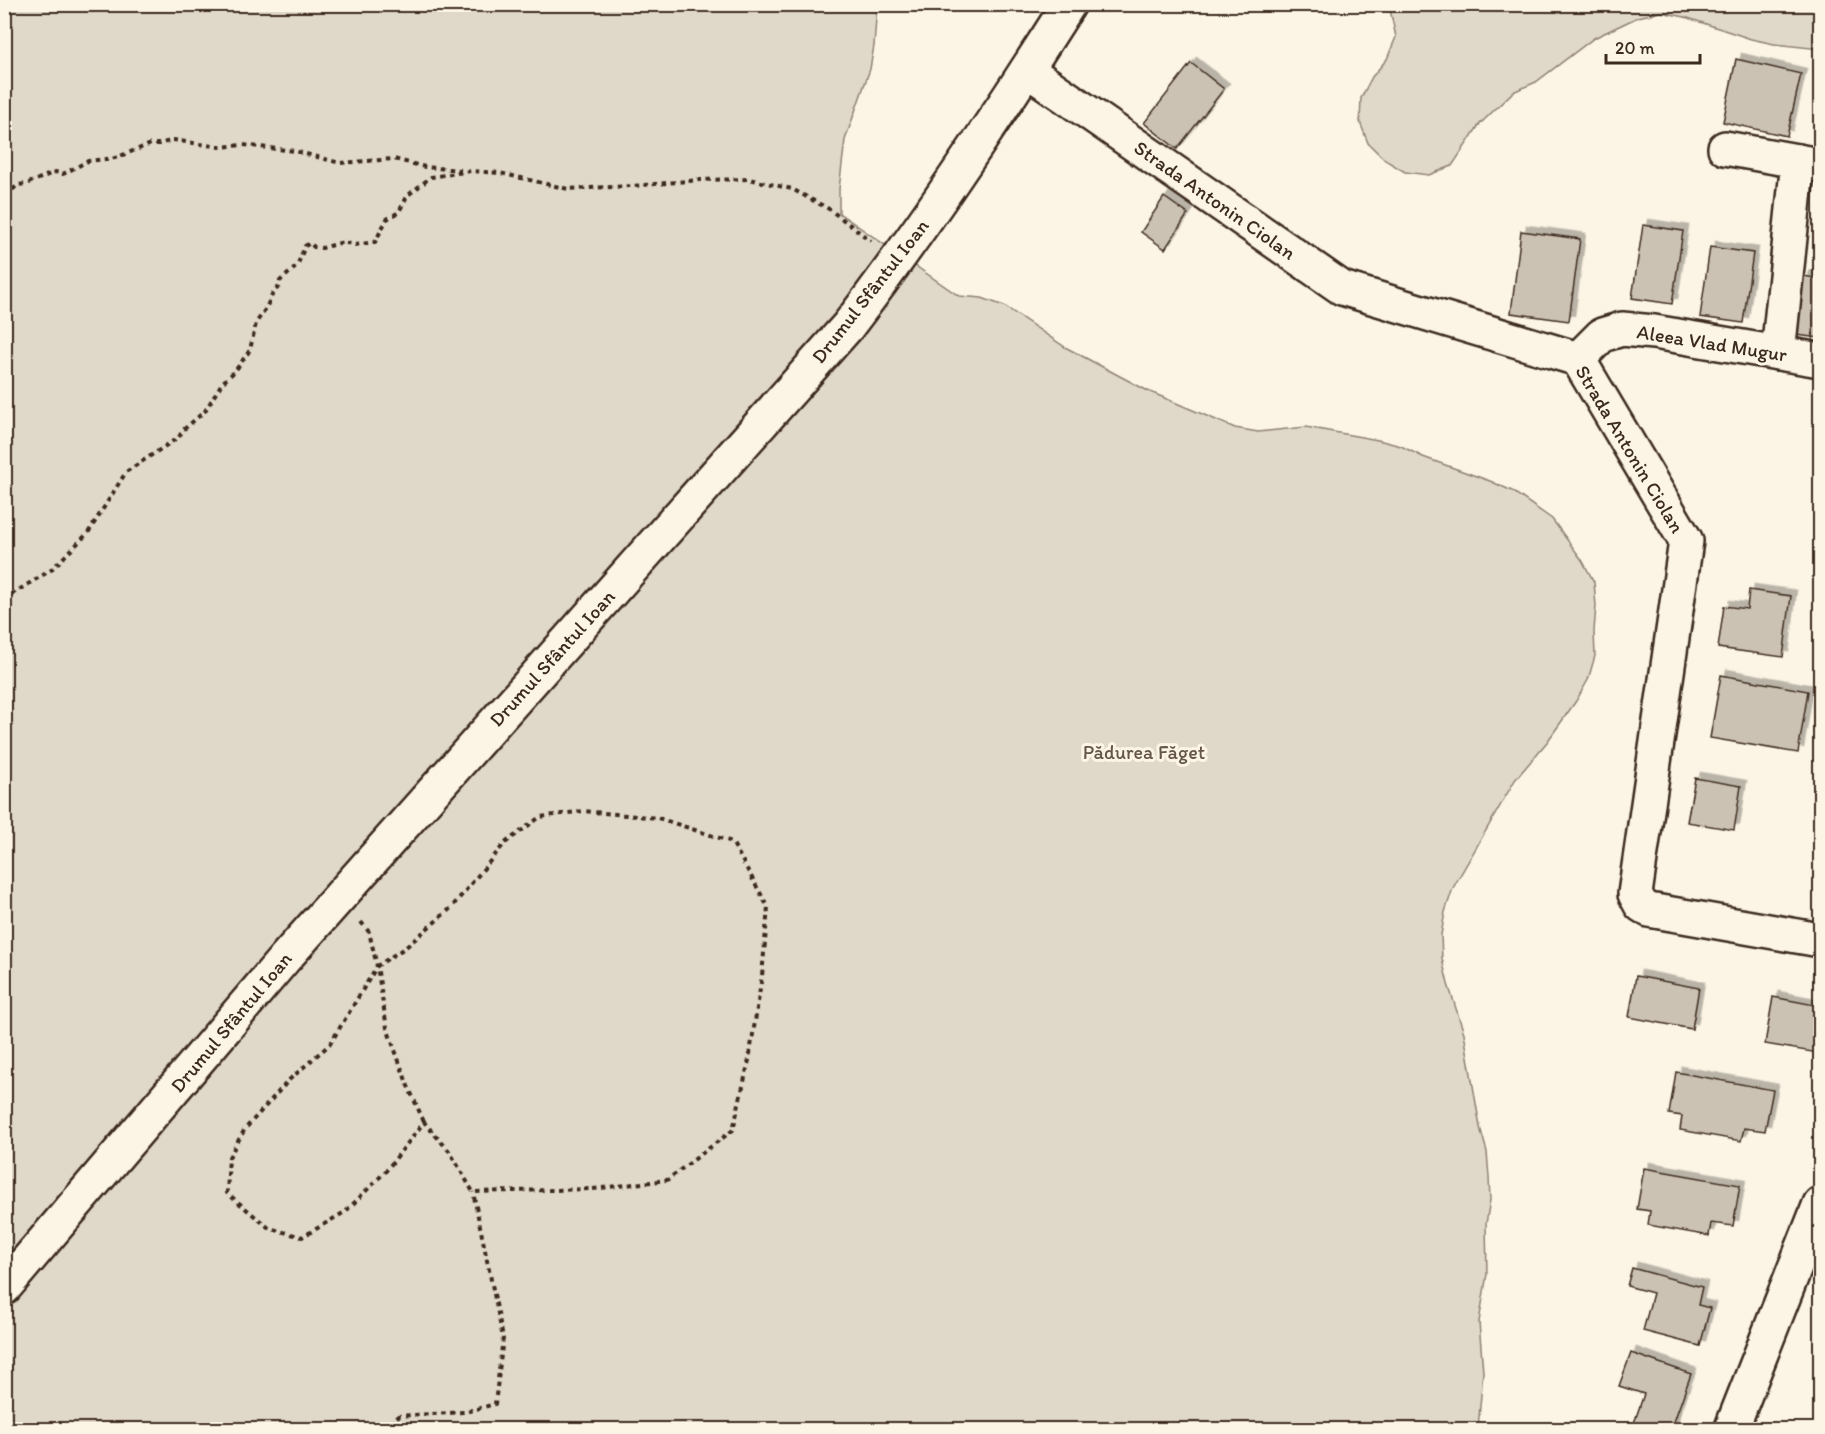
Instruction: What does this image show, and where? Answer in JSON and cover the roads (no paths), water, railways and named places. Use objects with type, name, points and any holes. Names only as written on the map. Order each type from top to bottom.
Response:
[{"type":"main road","name":"Drumul Sfântul Ioan","points":[[4,1288],[341,895],[848,326],[898,260],[1069,4]]},
{"type":"main road","name":"Strada Antonin Ciolan","points":[[1027,70],[1342,288],[1578,359],[1686,541],[1635,894],[1641,905],[1649,909],[1821,940]]},
{"type":"main road","points":[[1725,148],[1809,164],[1778,353]]},
{"type":"main road","name":"Aleea Vlad Mugur","points":[[1578,359],[1602,335],[1622,329],[1654,332],[1821,360]]},
{"type":"main road","points":[[1731,1430],[1821,1204]]},
{"type":"park label","name":"Pădurea Făget","points":[[1144,752]]}]
